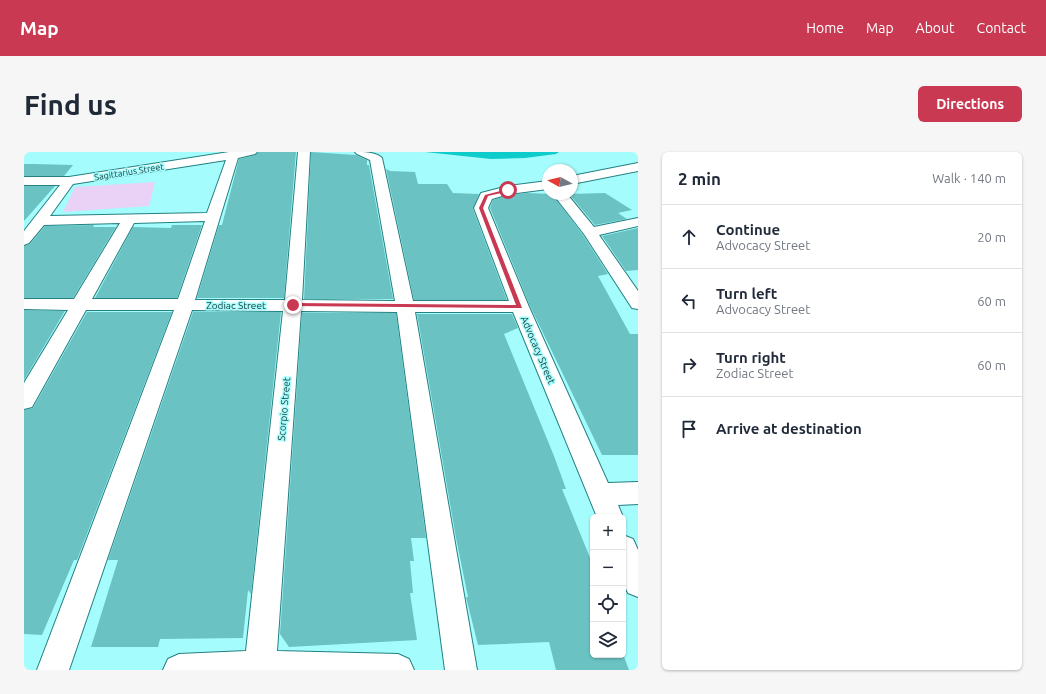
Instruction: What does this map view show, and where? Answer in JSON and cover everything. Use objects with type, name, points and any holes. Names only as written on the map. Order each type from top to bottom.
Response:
[{"type":"street","name":"Scorpio Street","points":[[260,667],[293,305],[304,152]]},
{"type":"street","points":[[361,152],[376,158],[405,306],[461,670]]},
{"type":"street","points":[[53,670],[185,306],[213,217],[242,153]]},
{"type":"street","name":"Sagittarius Street","points":[[24,181],[69,181],[242,153]]},
{"type":"street","points":[[578,179],[638,167]]},
{"type":"street","points":[[24,240],[69,181]]},
{"type":"street","name":"Advocacy Street","points":[[542,186],[508,190],[486,196],[481,208],[520,307],[605,506]]},
{"type":"street","points":[[565,200],[633,289],[638,304]]},
{"type":"street","points":[[40,221],[213,217]]},
{"type":"street","points":[[24,401],[129,220]]},
{"type":"street","points":[[590,232],[638,222]]},
{"type":"street","name":"Zodiac Street","points":[[24,304],[520,307]]},
{"type":"street","points":[[605,506],[638,493]]},
{"type":"street","points":[[624,550],[638,583]]},
{"type":"street","points":[[179,670],[260,667],[398,670]]},
{"type":"shaded area","points":[[155,182],[149,206],[63,212],[75,187]]},
{"type":"water","points":[[425,152],[559,152],[556,154],[525,158],[491,159]]},
{"type":"building","points":[[258,152],[296,152],[284,298],[197,298],[219,225],[222,225],[239,159],[255,155]]},
{"type":"building","points":[[311,152],[356,155],[367,160],[393,299],[304,299]]},
{"type":"building","points":[[24,164],[73,165],[64,176],[24,176]]},
{"type":"building","points":[[386,169],[390,171],[415,172],[418,184],[447,184],[453,193],[479,194],[473,209],[507,300],[414,300]]},
{"type":"building","points":[[24,186],[55,186],[24,221]]},
{"type":"building","points":[[527,193],[542,194],[542,200],[557,200],[583,235],[608,274],[598,276],[630,334],[638,334],[638,455],[602,455],[530,306],[490,208],[493,200],[509,195]]},
{"type":"building","points":[[605,193],[632,210],[618,213],[627,219],[595,225],[574,200],[578,200],[578,194]]},
{"type":"building","points":[[94,225],[93,227],[116,227],[73,298],[24,298],[24,246],[30,244],[45,226]]},
{"type":"building","points":[[172,225],[202,225],[177,298],[95,298],[133,227],[171,228]]},
{"type":"building","points":[[638,228],[638,270],[626,271],[602,236]]},
{"type":"building","points":[[24,310],[65,311],[24,380]]},
{"type":"building","points":[[87,312],[172,312],[77,560],[74,560],[42,635],[24,634],[24,410],[33,408]]},
{"type":"building","points":[[193,312],[281,312],[251,594],[248,590],[243,638],[160,639],[158,647],[91,647],[118,560],[108,560]]},
{"type":"building","points":[[302,313],[396,313],[426,538],[411,538],[414,561],[410,561],[413,593],[410,593],[417,640],[289,647],[280,634]]},
{"type":"building","points":[[417,314],[512,314],[518,328],[504,334],[554,456],[566,489],[562,489],[590,558],[590,658],[624,658],[629,670],[556,670],[549,642],[478,645],[466,597],[468,597],[456,538]]},
{"type":"route","points":[[293,305],[520,307],[481,208],[486,196],[508,190]]}]
